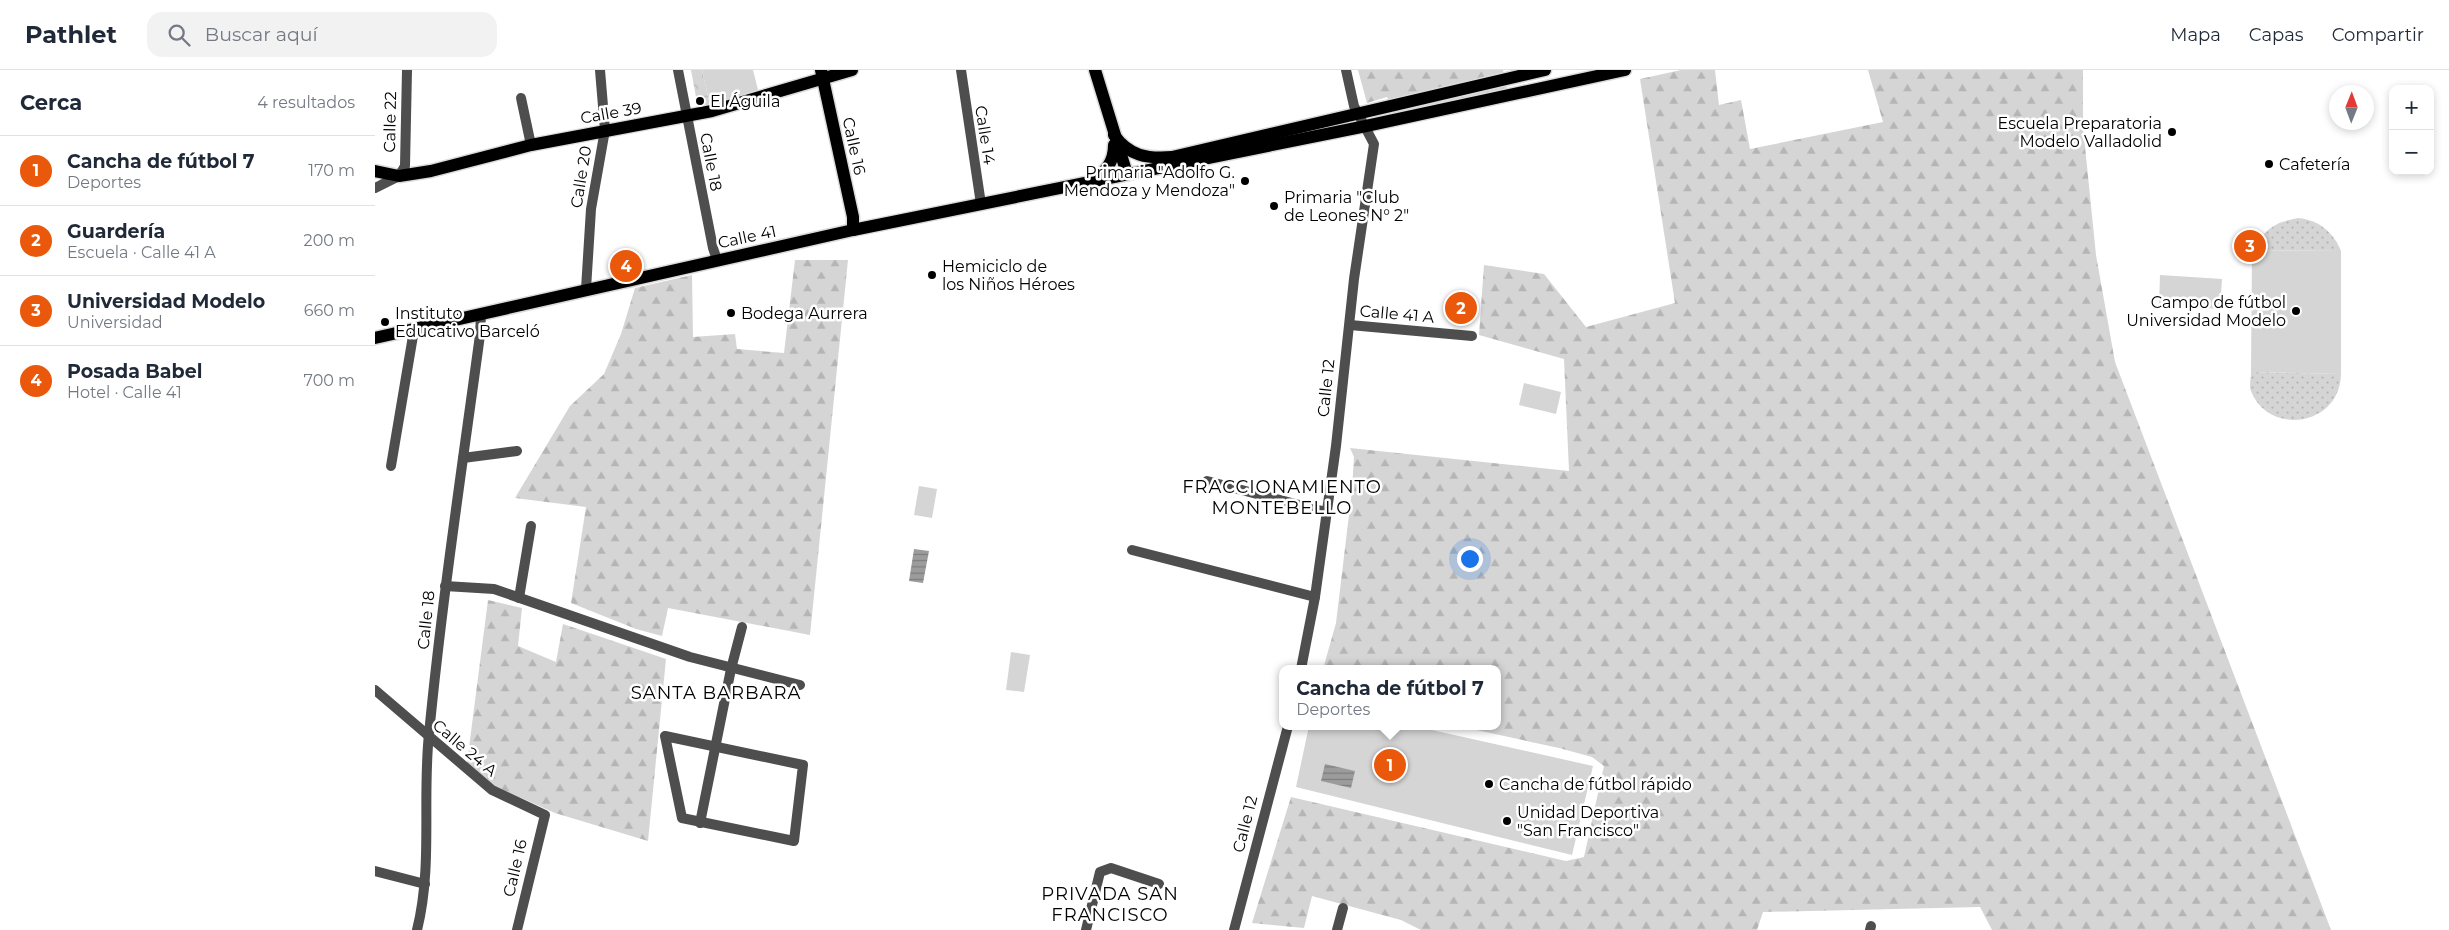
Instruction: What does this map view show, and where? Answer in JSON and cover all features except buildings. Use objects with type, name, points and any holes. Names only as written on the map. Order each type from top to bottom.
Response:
[{"type":"main road","name":"Calle 39","points":[[375,171],[399,176],[431,171],[531,145],[686,116],[744,102],[822,75],[852,70]]},
{"type":"main road","points":[[1095,70],[1127,174]]},
{"type":"main road","points":[[1114,135],[1121,144],[1134,154],[1159,158],[1359,114],[1545,70]]},
{"type":"main road","name":"Calle 41","points":[[375,338],[853,230],[1366,126],[1625,70]]},
{"type":"main road","name":"Calle 16","points":[[822,75],[853,217],[853,230]]},
{"type":"main road","points":[[1522,75],[1525,93]]},
{"type":"main road","points":[[1082,183],[1101,174],[1110,163],[1114,151],[1114,135]]},
{"type":"street","name":"Calle 22","points":[[375,188],[399,176],[405,166],[407,70]]},
{"type":"street","name":"Calle 20","points":[[586,289],[591,209],[605,130],[600,70]]},
{"type":"street","name":"Calle 18","points":[[678,70],[713,248],[717,260]]},
{"type":"street","name":"Calle 14","points":[[961,70],[981,204]]},
{"type":"street","name":"Calle 12","points":[[1302,665],[1315,597],[1354,279],[1374,144],[1354,106],[1346,70]]},
{"type":"street","points":[[521,98],[531,145]]},
{"type":"street","name":"Calle 18","points":[[417,930],[425,884],[428,736],[445,586],[480,335],[481,314]]},
{"type":"street","name":"Calle 41 A","points":[[1349,325],[1472,336]]},
{"type":"street","points":[[391,466],[414,330]]},
{"type":"street","points":[[463,458],[517,451]]},
{"type":"street","points":[[1207,481],[1326,512]]},
{"type":"street","points":[[519,598],[531,526]]},
{"type":"street","points":[[1133,550],[1315,597]]},
{"type":"street","points":[[445,586],[494,589],[681,654],[731,669],[800,685]]},
{"type":"street","points":[[700,823],[731,669],[742,627]]},
{"type":"street","name":"Calle 24 A","points":[[375,690],[492,790],[545,814]]},
{"type":"street","name":"Calle 12","points":[[1234,930],[1287,730]]},
{"type":"street","points":[[665,736],[715,746],[803,765],[794,841],[682,818],[665,736]]},
{"type":"street","name":"Calle 16","points":[[517,930],[545,814]]},
{"type":"street","points":[[1086,930],[1100,872],[1105,868],[1111,868],[1159,884]]},
{"type":"street","points":[[375,871],[425,884]]},
{"type":"street","points":[[1337,930],[1343,908]]},
{"type":"green space","points":[[691,70],[702,70],[710,105],[698,108]]},
{"type":"green space","points":[[702,70],[753,70],[759,94],[710,105]]},
{"type":"green space","points":[[1358,70],[1503,70],[1504,75],[1390,102],[1387,97],[1367,103]]},
{"type":"green space","points":[[1681,70],[1715,70],[1719,105],[1741,100],[1750,149],[1883,122],[1868,70],[2083,70],[2083,127],[2096,255],[2115,362],[2331,930],[1992,930],[1980,907],[1763,912],[1757,930],[1421,930],[1401,920],[1312,896],[1304,928],[1252,923],[1291,797],[1566,861],[1584,857],[1604,766],[1592,757],[1476,730],[1501,730],[1501,665],[1324,665],[1336,623],[1352,490],[1354,457],[1350,448],[1569,471],[1564,359],[1479,335],[1484,265],[1544,274],[1586,327],[1675,303],[1640,79]]},
{"type":"green space","points":[[1504,84],[1507,86],[1506,89],[1383,117],[1380,115]]},
{"type":"green space","points":[[2298,218],[2319,224],[2334,238],[2341,251],[2252,250],[2262,236],[2271,228],[2282,222]]},
{"type":"green space","name":"Campo de fútbol Universidad Modelo","points":[[2252,250],[2341,251],[2341,374],[2251,372]]},
{"type":"green space","points":[[795,260],[848,260],[810,635],[668,608],[662,636],[636,629],[571,603],[586,507],[515,498],[570,406],[604,374],[621,334],[635,288],[692,275],[693,337],[735,334],[737,349],[784,353]]},
{"type":"green space","points":[[2160,275],[2222,279],[2220,309],[2159,305]]},
{"type":"green space","points":[[2251,372],[2341,374],[2338,392],[2329,405],[2317,415],[2302,419],[2287,419],[2272,415],[2260,405],[2250,389]]},
{"type":"green space","points":[[1524,383],[1561,392],[1556,414],[1519,405]]},
{"type":"green space","points":[[919,486],[937,489],[932,518],[914,515]]},
{"type":"green space","points":[[488,600],[522,608],[518,646],[556,662],[563,624],[666,659],[648,841],[555,813],[490,784],[467,763]]},
{"type":"green space","points":[[1011,652],[1030,655],[1024,692],[1006,690]]},
{"type":"green space","name":"Unidad Deportiva \"San Francisco\"","points":[[1308,730],[1432,730],[1593,766],[1572,855],[1296,787]]},
{"type":"shaded area","points":[[914,549],[929,551],[923,583],[909,581]]},
{"type":"shaded area","points":[[1325,764],[1355,771],[1351,788],[1321,781]]},
{"type":"place","name":"El Águila","points":[[700,101]]},
{"type":"place","name":"Escuela Preparatoria Modelo Valladolid","points":[[2172,132]]},
{"type":"place","name":"Cafetería","points":[[2269,164]]},
{"type":"place","name":"Primaria \"Adolfo G. Mendoza y Mendoza\"","points":[[1245,181]]},
{"type":"place","name":"Primaria \"Club de Leones N° 2\"","points":[[1274,206]]},
{"type":"place","name":"Universidad Modelo","points":[[2250,246]]},
{"type":"place","name":"Posada Babel","points":[[626,266]]},
{"type":"place","name":"Hemiciclo de los Niños Héroes","points":[[932,275]]},
{"type":"place","name":"Guardería","points":[[1461,308]]},
{"type":"place","name":"Campo de fútbol Universidad Modelo","points":[[2296,311]]},
{"type":"place","name":"Bodega Aurrera","points":[[731,313]]},
{"type":"place","name":"Instituto Educativo Barceló","points":[[385,322]]},
{"type":"place","name":"Cancha de fútbol 7","points":[[1390,765]]},
{"type":"place","name":"Cancha de fútbol rápido","points":[[1489,784]]},
{"type":"place","name":"Unidad Deportiva \"San Francisco\"","points":[[1507,821]]},
{"type":"district","name":"FRACCIONAMIENTO MONTEBELLO","points":[[1282,497]]},
{"type":"district","name":"SANTA BARBARA","points":[[716,693]]},
{"type":"district","name":"PRIVADA SAN FRANCISCO","points":[[1110,904]]}]
